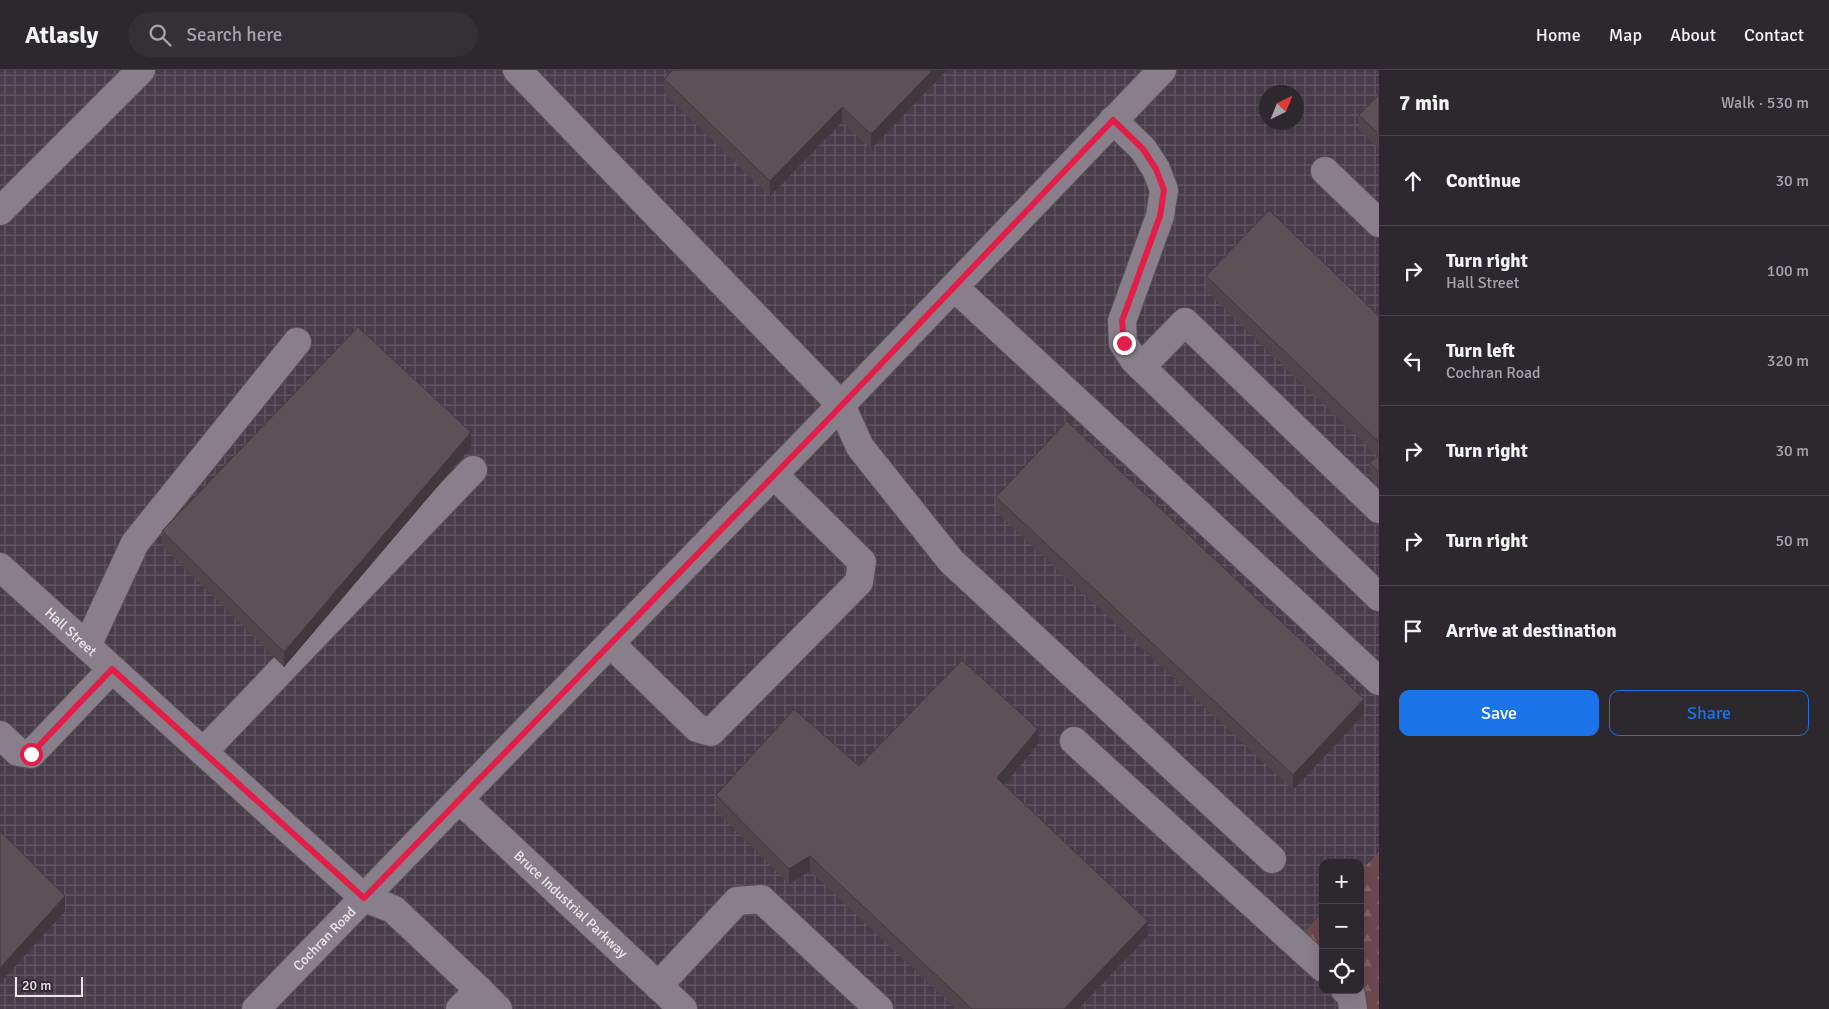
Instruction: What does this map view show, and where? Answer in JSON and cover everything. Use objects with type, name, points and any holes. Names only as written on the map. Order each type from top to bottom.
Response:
[{"type":"street","points":[[0,211],[140,70]]},
{"type":"street","points":[[518,70],[842,405],[860,447],[951,561],[1272,860]]},
{"type":"street","name":"Cochran Road","points":[[256,1009],[842,405],[1162,70]]},
{"type":"street","points":[[1113,120],[1143,149],[1156,169],[1164,190],[1160,216],[1122,321],[1124,343],[1134,360],[1141,367],[1379,596]]},
{"type":"street","points":[[1325,171],[1379,223]]},
{"type":"street","points":[[954,287],[1379,681]]},
{"type":"street","points":[[1141,367],[1185,322],[1379,509]]},
{"type":"street","points":[[87,646],[135,543],[297,342]]},
{"type":"street","points":[[203,752],[472,470]]},
{"type":"street","points":[[611,644],[697,728],[712,732],[859,582],[862,562],[774,475]]},
{"type":"street","name":"Hall Street","points":[[0,567],[364,898]]},
{"type":"street","points":[[0,735],[18,752],[31,754],[112,669]]},
{"type":"street","points":[[1074,741],[1319,964]]},
{"type":"street","name":"Bruce Industrial Parkway","points":[[460,800],[683,1009]]},
{"type":"street","points":[[364,898],[393,909],[470,1000],[498,1009]]},
{"type":"street","points":[[658,986],[737,901],[761,899],[879,1009]]},
{"type":"street","points":[[1349,994],[1352,1009]]},
{"type":"shaded area","points":[[0,70],[1379,70],[1379,1009],[0,1009]]},
{"type":"green space","points":[[1379,852],[1379,1009],[1365,1009],[1361,994],[1364,994],[1364,868]]},
{"type":"green space","points":[[1319,916],[1319,965],[1295,942]]},
{"type":"building","points":[[673,70],[933,70],[871,134],[842,107],[770,181],[664,79]]},
{"type":"building","points":[[1379,94],[1379,134],[1359,115]]},
{"type":"building","points":[[1269,210],[1379,316],[1379,442],[1206,276]]},
{"type":"building","points":[[358,327],[471,432],[284,652],[162,531]]},
{"type":"building","points":[[1067,421],[1364,699],[1293,775],[996,497]]},
{"type":"building","points":[[1379,454],[1379,472],[1370,463]]},
{"type":"building","points":[[962,660],[1038,729],[997,778],[1148,921],[1064,1009],[972,1009],[810,856],[789,869],[716,795],[794,709],[859,766]]},
{"type":"building","points":[[0,831],[65,896],[0,968]]},
{"type":"route","points":[[31,754],[112,669],[364,898],[842,405],[1113,120],[1143,149],[1156,169],[1164,190],[1160,216],[1122,321],[1124,343]]}]
